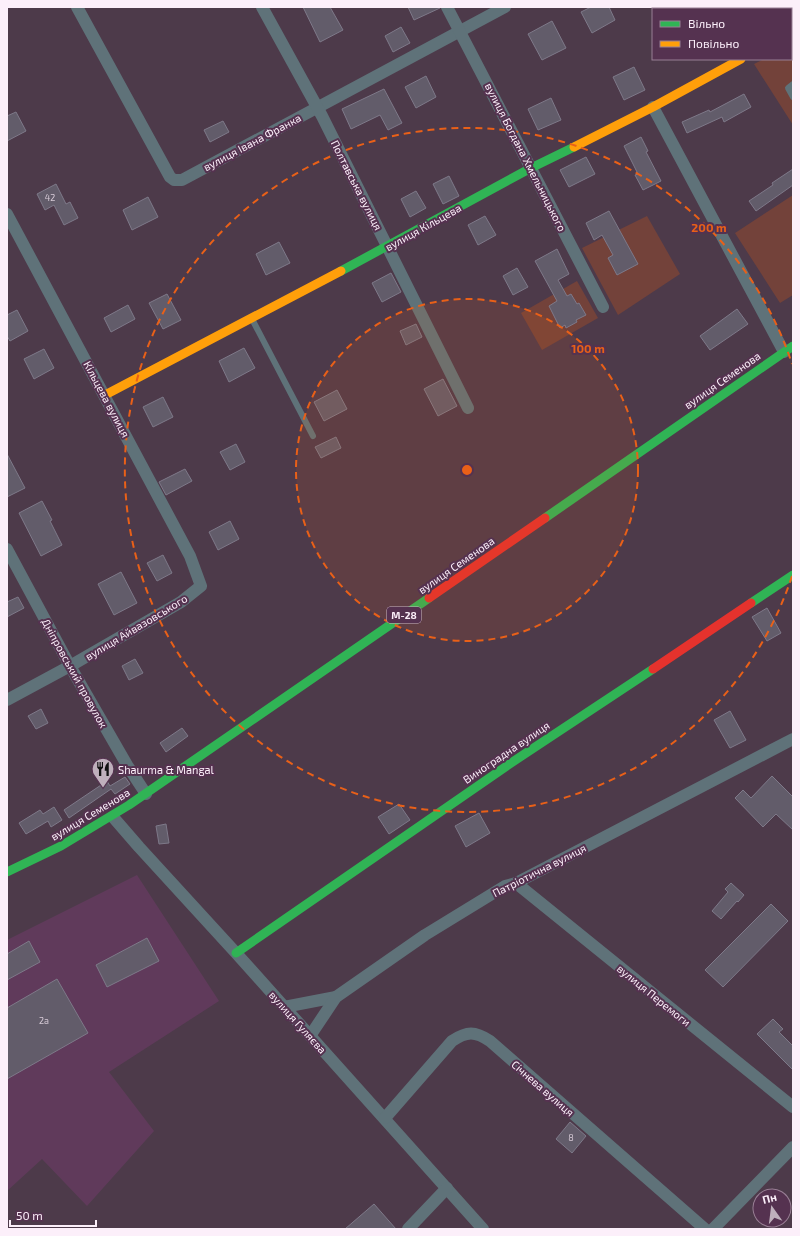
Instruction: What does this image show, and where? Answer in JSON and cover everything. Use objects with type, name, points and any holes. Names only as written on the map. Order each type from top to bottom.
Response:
[{"type":"main road","name":"вулиця Кільцева","points":[[105,395],[388,246],[531,168],[652,107],[739,60]]},
{"type":"main road","name":"вулиця Семенова","points":[[7,872],[72,841],[113,817],[788,349]]},
{"type":"main road","name":"Виноградна вулиця","points":[[236,953],[511,763],[793,575]]},
{"type":"street","name":"вулиця Івана Франка","points":[[77,7],[170,177],[174,180],[182,180],[505,7]]},
{"type":"street","name":"Полтавська вулиця","points":[[262,7],[316,108],[322,116],[468,408]]},
{"type":"street","name":"вулиця Богдана Хмельницького","points":[[447,7],[461,30],[603,307]]},
{"type":"street","points":[[652,107],[788,349]]},
{"type":"street","name":"Кільцева вулиця","points":[[7,214],[190,556],[201,586]]},
{"type":"street","name":"Дніпровський провулок","points":[[7,549],[70,666],[127,766],[146,794]]},
{"type":"street","name":"вулиця Айвазовського","points":[[7,700],[70,666],[181,602],[201,586]]},
{"type":"street","name":"Патріотична вулиця","points":[[310,1036],[336,997],[426,935],[505,886],[516,883],[793,739]]},
{"type":"street","name":"вулиця Гуляєва","points":[[113,817],[138,847],[236,953],[483,1229]]},
{"type":"street","name":"вулиця Перемоги","points":[[516,883],[793,1106]]},
{"type":"street","points":[[284,1007],[336,997]]},
{"type":"street","name":"Січнева вулиця","points":[[384,1118],[452,1041],[461,1035],[470,1033],[480,1034],[490,1041],[705,1229]]},
{"type":"street","points":[[712,1229],[793,1147]]},
{"type":"street","points":[[408,1229],[447,1188]]},
{"type":"lane","points":[[793,84],[788,88],[793,97]]},
{"type":"lane","points":[[252,318],[313,436]]},
{"type":"shaded area","points":[[792,44],[793,125],[754,64],[762,60],[792,60]]},
{"type":"shaded area","points":[[793,195],[793,295],[780,303],[735,233]]},
{"type":"shaded area","points":[[647,216],[680,274],[618,315],[582,248]]},
{"type":"shaded area","points":[[577,281],[598,318],[542,350],[521,313]]},
{"type":"shaded area","points":[[137,875],[219,1001],[109,1072],[154,1131],[87,1206],[42,1159],[7,1191],[7,940]]},
{"type":"building","points":[[303,7],[330,7],[343,30],[320,42]]},
{"type":"building","points":[[408,7],[440,7],[440,8],[414,20]]},
{"type":"building","points":[[591,7],[609,7],[615,20],[592,33],[581,12]]},
{"type":"building","points":[[552,21],[566,48],[542,60],[528,34]]},
{"type":"building","points":[[401,27],[410,43],[393,52],[385,36]]},
{"type":"building","points":[[634,67],[645,90],[624,100],[613,77]]},
{"type":"building","points":[[426,76],[436,97],[416,108],[405,87]]},
{"type":"building","points":[[384,89],[402,123],[388,130],[380,115],[351,129],[342,109]]},
{"type":"building","points":[[744,94],[751,107],[724,122],[722,117],[687,133],[682,122],[709,110],[710,112]]},
{"type":"building","points":[[551,98],[561,120],[538,130],[528,109]]},
{"type":"building","points":[[16,112],[26,131],[7,141],[7,116]]},
{"type":"building","points":[[223,121],[229,132],[210,142],[204,130]]},
{"type":"building","points":[[641,137],[648,151],[646,152],[661,181],[643,190],[635,175],[638,174],[624,146]]},
{"type":"building","points":[[586,157],[595,174],[569,187],[560,170]]},
{"type":"building","points":[[793,169],[793,185],[756,211],[749,201]]},
{"type":"building","points":[[449,176],[459,196],[443,204],[433,184]]},
{"type":"building","points":[[56,184],[66,204],[70,202],[78,218],[64,225],[54,205],[45,210],[37,194]]},
{"type":"building","points":[[416,191],[426,208],[410,217],[401,199]]},
{"type":"building","points":[[148,197],[158,217],[132,230],[123,210]]},
{"type":"building","points":[[609,211],[638,264],[617,275],[608,258],[613,255],[602,235],[594,240],[586,223]]},
{"type":"building","points":[[485,216],[496,235],[478,245],[468,225]]},
{"type":"building","points":[[279,242],[290,263],[266,275],[256,254]]},
{"type":"building","points":[[557,249],[569,274],[558,280],[567,296],[571,294],[577,304],[579,303],[586,315],[576,320],[577,322],[566,328],[565,325],[560,328],[549,306],[557,301],[535,261]]},
{"type":"building","points":[[517,268],[528,287],[513,295],[503,276]]},
{"type":"building","points":[[391,273],[401,292],[382,302],[372,283]]},
{"type":"building","points":[[167,294],[181,320],[163,329],[149,303]]},
{"type":"building","points":[[128,305],[135,319],[111,332],[104,318]]},
{"type":"building","points":[[737,309],[748,324],[710,350],[700,336]]},
{"type":"building","points":[[17,310],[28,331],[10,341],[7,336],[7,315]]},
{"type":"building","points":[[416,324],[422,337],[406,345],[400,331]]},
{"type":"building","points":[[244,348],[255,368],[229,382],[219,361]]},
{"type":"building","points":[[44,349],[54,368],[34,379],[24,359]]},
{"type":"building","points":[[443,379],[457,406],[438,416],[424,389]]},
{"type":"building","points":[[337,390],[347,409],[324,421],[314,402]]},
{"type":"building","points":[[163,397],[173,417],[153,427],[143,407]]},
{"type":"building","points":[[336,437],[341,448],[321,458],[315,447]]},
{"type":"building","points":[[236,444],[245,462],[230,470],[220,452]]},
{"type":"building","points":[[7,454],[25,488],[7,497]]},
{"type":"building","points":[[185,469],[192,481],[166,495],[159,482]]},
{"type":"building","points":[[42,501],[52,520],[50,521],[62,545],[41,556],[19,513]]},
{"type":"building","points":[[230,521],[239,539],[218,550],[209,532]]},
{"type":"building","points":[[163,555],[172,573],[157,581],[147,563]]},
{"type":"building","points":[[121,572],[137,603],[114,615],[98,584]]},
{"type":"building","points":[[18,597],[24,608],[7,617],[7,602]]},
{"type":"building","points":[[767,608],[781,633],[767,641],[752,617]]},
{"type":"building","points":[[135,659],[143,673],[129,680],[122,666]]},
{"type":"building","points":[[41,709],[48,723],[36,729],[28,716]]},
{"type":"building","points":[[730,711],[746,740],[730,748],[714,720]]},
{"type":"building","points":[[182,728],[188,736],[166,752],[160,743]]},
{"type":"building","points":[[772,776],[793,797],[793,830],[776,814],[763,827],[735,798],[743,790],[751,798]]},
{"type":"building","points":[[125,777],[130,784],[115,794],[111,789],[69,818],[64,810],[107,781],[110,786]]},
{"type":"building","points":[[399,804],[410,820],[389,834],[378,817]]},
{"type":"building","points":[[54,807],[62,820],[51,827],[48,821],[26,834],[19,823],[40,810],[43,814]]},
{"type":"building","points":[[479,813],[490,833],[466,847],[455,826]]},
{"type":"building","points":[[166,824],[169,843],[159,844],[156,826]]},
{"type":"building","points":[[731,883],[744,895],[721,919],[712,911],[728,892],[725,889]]},
{"type":"building","points":[[771,904],[788,921],[723,987],[705,970]]},
{"type":"building","points":[[147,938],[159,961],[107,987],[96,965]]},
{"type":"building","points":[[29,941],[40,962],[7,980],[7,954]]},
{"type":"building","points":[[57,979],[88,1033],[7,1079],[7,1008]]},
{"type":"building","points":[[773,1019],[783,1029],[779,1032],[793,1046],[793,1070],[757,1034]]},
{"type":"building","points":[[570,1122],[586,1136],[572,1153],[556,1139]]},
{"type":"building","points":[[374,1204],[396,1229],[345,1229]]},
{"type":"traffic: fast","points":[[341,271],[531,168],[574,147]]},
{"type":"traffic: fast","points":[[545,518],[793,346]]},
{"type":"traffic: fast","points":[[751,603],[793,575]]},
{"type":"traffic: fast","points":[[7,872],[61,846],[129,805],[429,598]]},
{"type":"traffic: fast","points":[[236,953],[511,763],[653,669]]},
{"type":"traffic: slow","points":[[574,147],[653,107],[739,60]]},
{"type":"traffic: slow","points":[[105,395],[341,271]]},
{"type":"traffic: jam","points":[[429,598],[545,518]]},
{"type":"traffic: jam","points":[[653,669],[751,603]]},
{"type":"place","name":"Shaurma & Mangal","points":[[103,788]]}]
